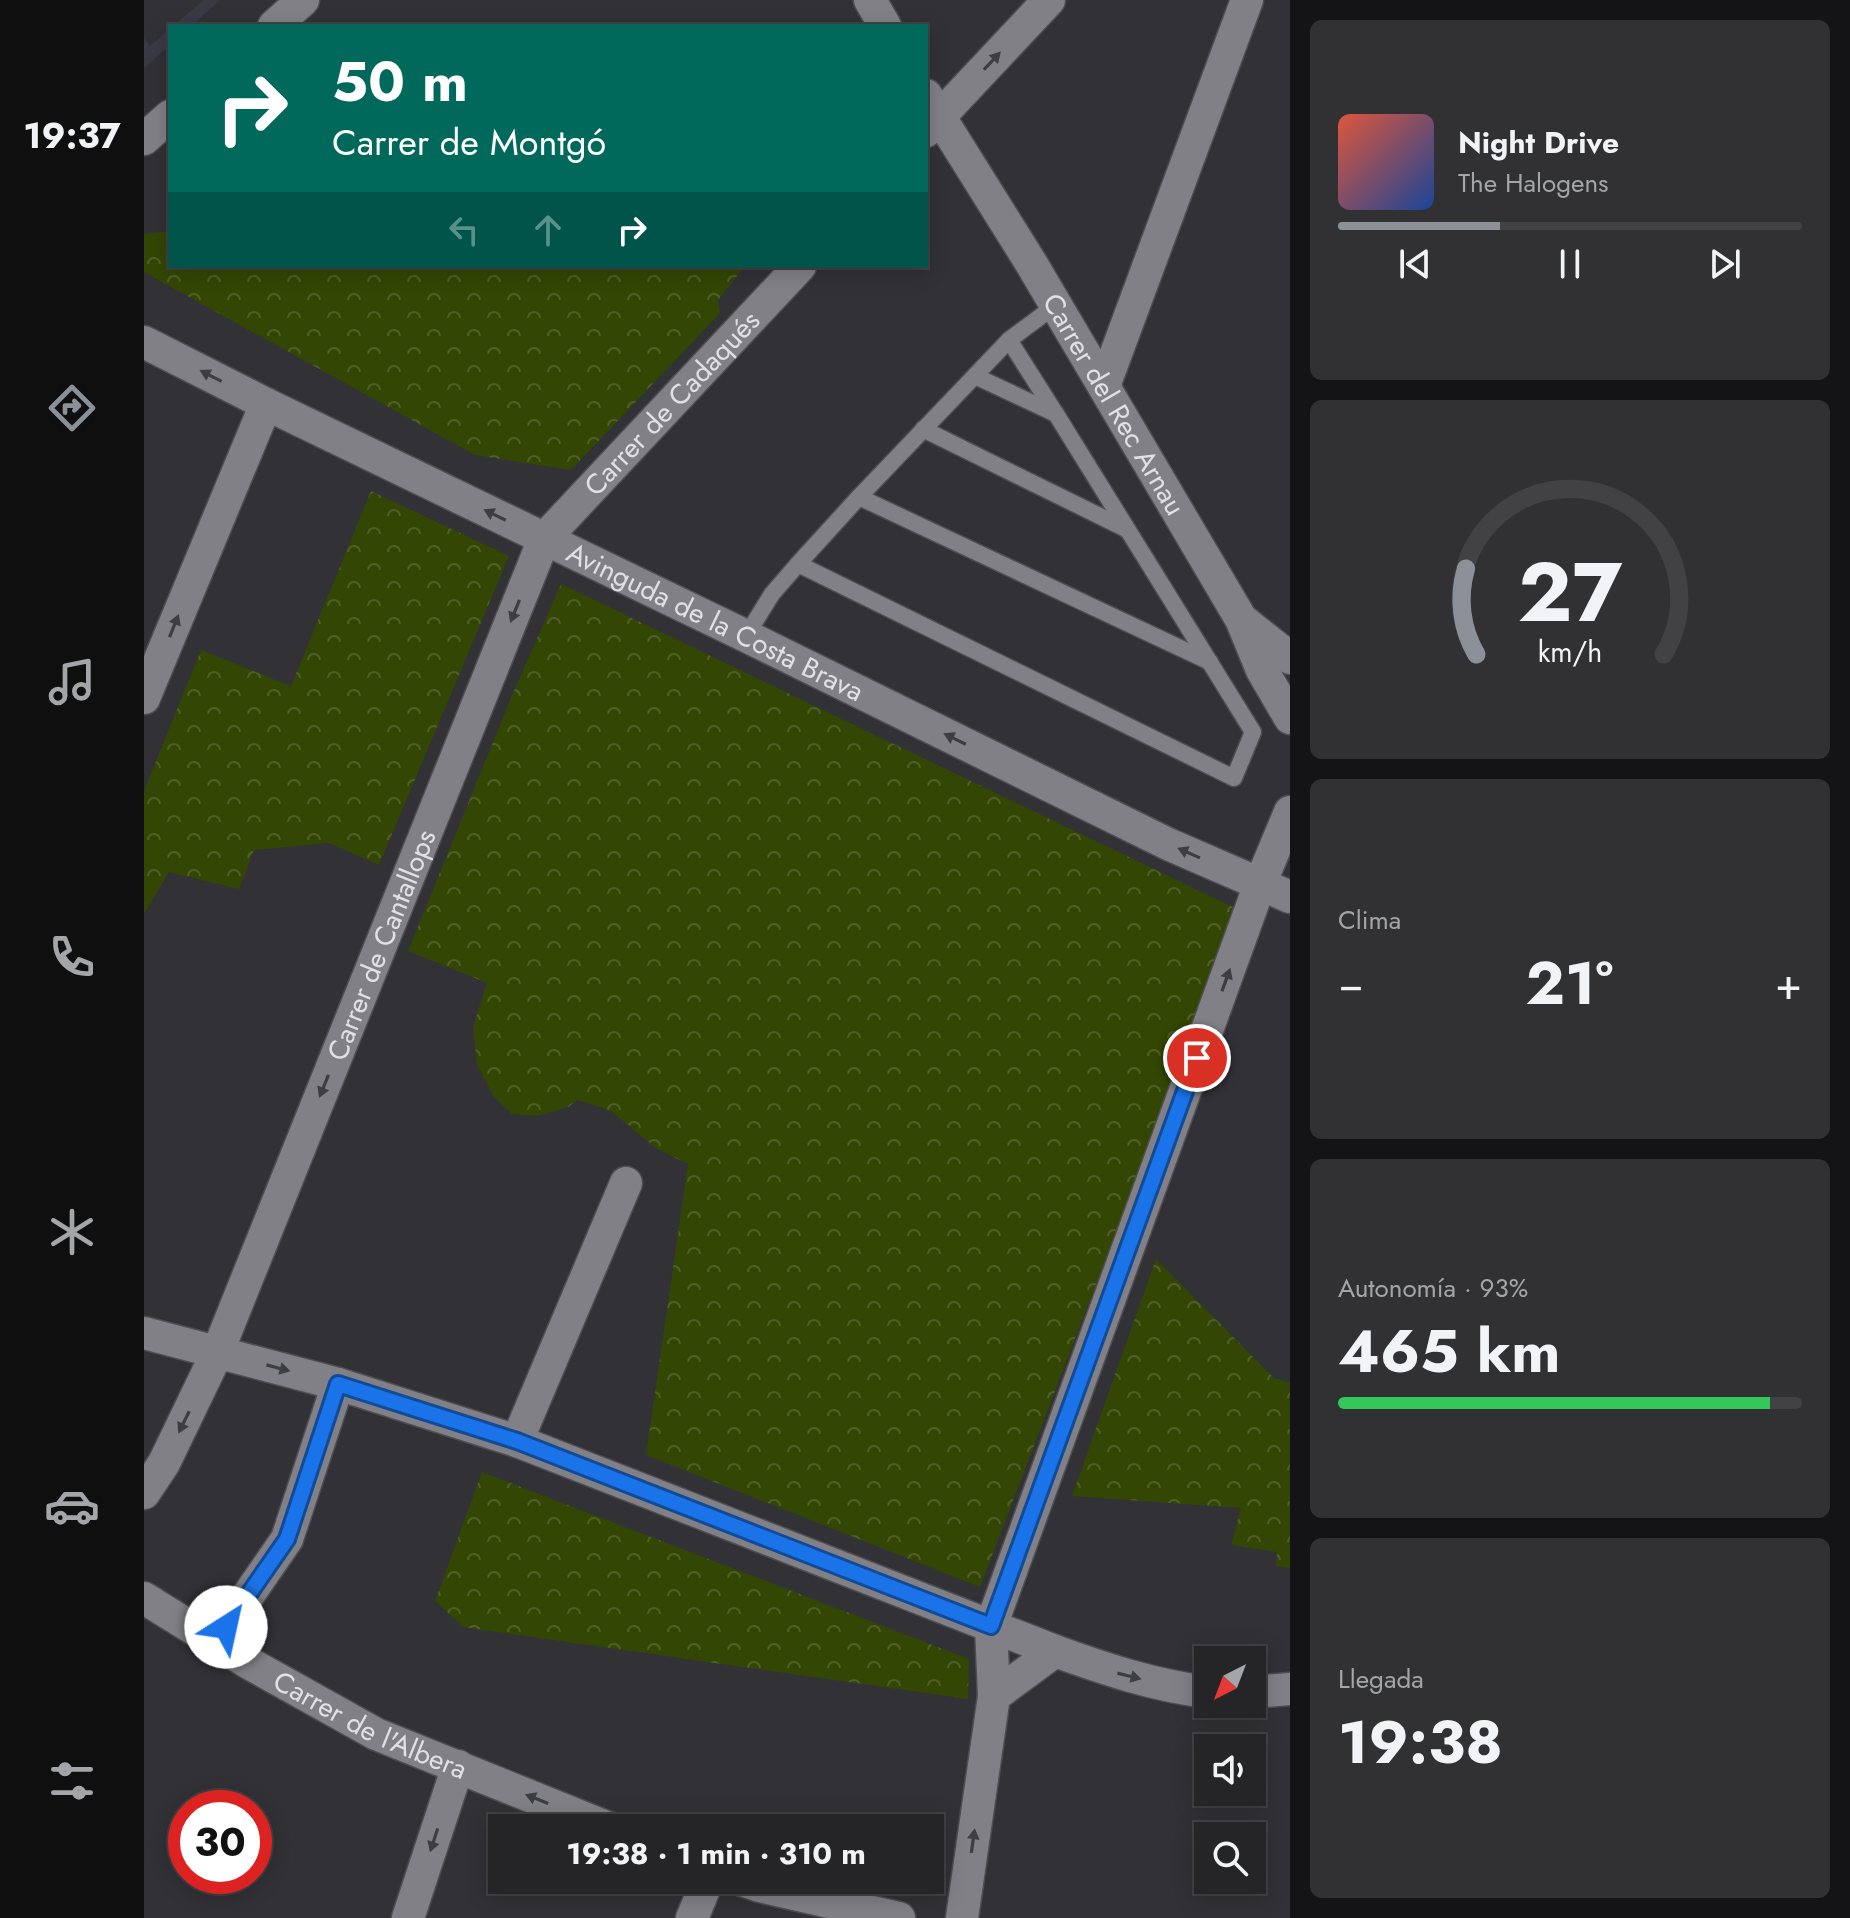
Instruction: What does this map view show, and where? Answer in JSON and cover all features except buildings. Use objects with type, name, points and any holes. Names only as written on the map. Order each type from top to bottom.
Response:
[{"type":"street","points":[[276,24],[303,0]]},
{"type":"street","points":[[870,0],[884,24]]},
{"type":"street","points":[[930,115],[1049,0]]},
{"type":"street","points":[[1104,386],[1247,0]]},
{"type":"street","name":"Carrer del Rec Arnau","points":[[930,115],[1056,305],[1241,619],[1262,670],[1290,718]]},
{"type":"street","points":[[144,139],[168,118]]},
{"type":"street","name":"Carrer de Cadaqués","points":[[544,539],[798,268]]},
{"type":"street","name":"Avinguda de la Costa Brava","points":[[144,342],[1168,844],[1290,897]]},
{"type":"street","points":[[144,698],[266,404]]},
{"type":"street","name":"Carrer de Cantallops","points":[[144,1493],[164,1463],[218,1351],[544,539]]},
{"type":"street","points":[[1241,619],[1290,658]]},
{"type":"street","points":[[962,1918],[994,1696],[991,1626],[1260,884],[1290,812]]},
{"type":"street","points":[[517,1441],[626,1183]]},
{"type":"street","points":[[144,1333],[338,1384],[517,1441],[1055,1651],[1116,1673],[1194,1690]]},
{"type":"street","points":[[216,1642],[287,1539],[338,1384]]},
{"type":"street","name":"Carrer de l'Albera","points":[[144,1598],[247,1662],[376,1734],[575,1814]]},
{"type":"street","points":[[994,1696],[1055,1651]]},
{"type":"street","points":[[1266,1691],[1290,1689]]},
{"type":"street","points":[[408,1918],[458,1766]]},
{"type":"street","points":[[692,1918],[702,1894]]},
{"type":"street","points":[[794,1894],[899,1918]]},
{"type":"lane","points":[[746,636],[772,594],[859,497],[1009,340],[1056,305]]},
{"type":"lane","points":[[798,564],[1234,778],[1253,732],[1009,340]]},
{"type":"lane","points":[[975,376],[1056,414]]},
{"type":"lane","points":[[923,429],[1128,530]]},
{"type":"lane","points":[[859,497],[1211,663]]},
{"type":"shaded area","points":[[204,0],[220,0],[193,24],[175,24]]},
{"type":"shaded area","points":[[168,31],[168,47],[144,68],[144,38],[150,46]]},
{"type":"green space","points":[[168,231],[168,268],[743,268],[718,300],[720,313],[571,470],[475,455],[144,272],[144,234]]},
{"type":"green space","points":[[371,491],[509,556],[379,865],[329,843],[254,850],[239,889],[169,872],[144,914],[144,791],[201,650],[291,686]]},
{"type":"green space","points":[[561,584],[1239,910],[980,1587],[646,1455],[688,1164],[657,1149],[611,1111],[578,1100],[568,1107],[538,1116],[512,1114],[494,1097],[477,1065],[473,1027],[487,983],[408,951]]},
{"type":"green space","points":[[1156,1259],[1274,1378],[1290,1383],[1290,1568],[1276,1566],[1277,1552],[1231,1545],[1241,1508],[1072,1496]]},
{"type":"green space","points":[[482,1472],[969,1659],[968,1699],[463,1627],[435,1601]]},
{"type":"route","points":[[226,1627],[287,1539],[338,1384],[517,1441],[991,1626],[1197,1058]]}]
